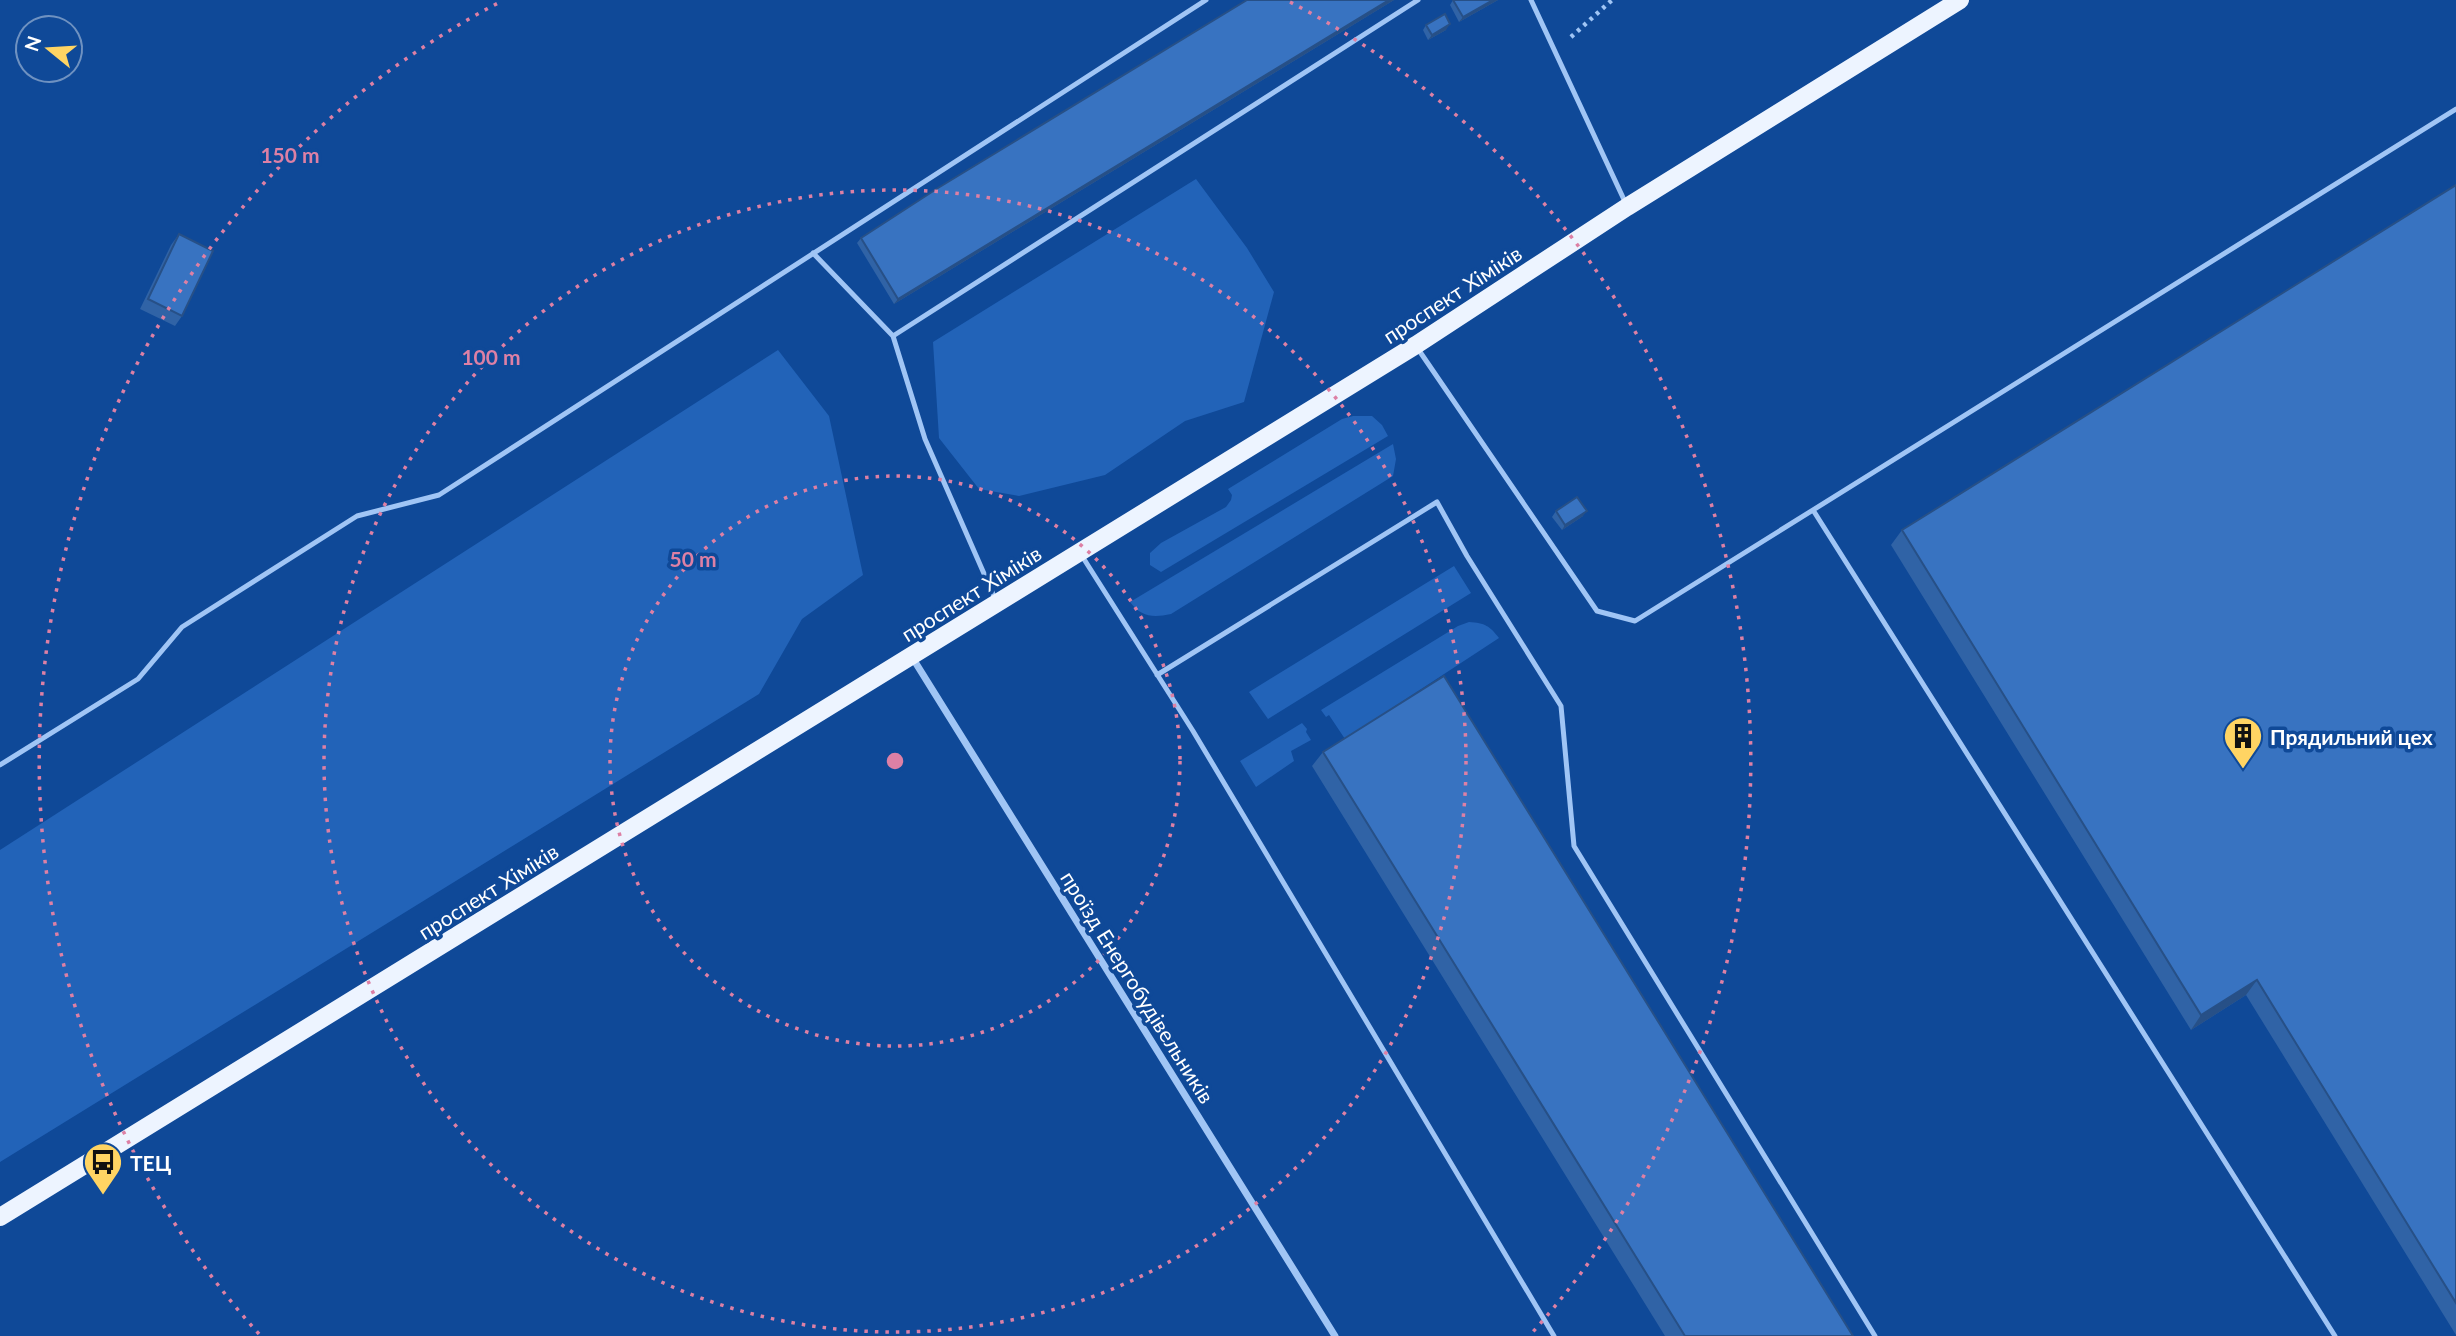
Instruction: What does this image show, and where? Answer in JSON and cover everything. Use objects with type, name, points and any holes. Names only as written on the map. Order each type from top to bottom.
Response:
[{"type":"main road","name":"проспект Хіміків","points":[[0,1217],[1416,345],[1627,207],[1960,0]]},
{"type":"street","name":"проїзд Енергобудівельників","points":[[912,656],[1335,1336]]},
{"type":"lane","points":[[0,765],[138,679],[182,627],[357,516],[439,495],[1206,0]]},
{"type":"lane","points":[[893,336],[1418,0]]},
{"type":"lane","points":[[1531,0],[1627,207]]},
{"type":"lane","points":[[1416,345],[1597,611],[1635,621],[2456,109]]},
{"type":"lane","points":[[813,253],[893,336],[925,439],[997,604]]},
{"type":"lane","points":[[1157,675],[1437,502],[1467,556],[1561,706],[1574,846],[1875,1336]]},
{"type":"lane","points":[[1813,510],[2335,1336]]},
{"type":"lane","points":[[1080,553],[1157,675],[1554,1336]]},
{"type":"path","points":[[1555,52],[1612,0]]},
{"type":"shaded area","points":[[1196,179],[1247,248],[1274,292],[1244,402],[1185,421],[1105,475],[1019,496],[979,489],[939,438],[933,342]]},
{"type":"shaded area","points":[[778,350],[829,416],[863,575],[802,619],[759,694],[0,1162],[0,850]]},
{"type":"shaded area","points":[[1372,416],[1382,425],[1388,436],[1161,572],[1150,565],[1150,553],[1161,543],[1226,507],[1232,495],[1228,489],[1342,419]]},
{"type":"shaded area","points":[[1393,444],[1396,459],[1393,476],[1171,614],[1148,615],[1130,602]]},
{"type":"shaded area","points":[[1454,566],[1471,593],[1268,719],[1249,692]]},
{"type":"shaded area","points":[[1469,622],[1487,626],[1499,638],[1345,739],[1329,715],[1326,717],[1321,710],[1458,626]]},
{"type":"shaded area","points":[[1302,723],[1311,740],[1291,751],[1294,761],[1256,787],[1240,761]]},
{"type":"building","points":[[1247,0],[1389,0],[898,299],[861,238],[938,188]]},
{"type":"building","points":[[1453,0],[1493,0],[1463,17]]},
{"type":"building","points":[[1445,14],[1450,24],[1432,35],[1426,25]]},
{"type":"building","name":"Прядильний цех","points":[[2456,185],[2456,1303],[2257,980],[2201,1015],[1902,530]]},
{"type":"building","points":[[179,234],[213,251],[182,316],[148,299]]},
{"type":"building","points":[[1577,497],[1587,511],[1565,525],[1556,511]]},
{"type":"building","points":[[1444,676],[1853,1336],[1685,1336],[1323,752]]},
{"type":"place","name":"Прядильний цех","points":[[2243,770]]},
{"type":"place","name":"ТЕЦ","points":[[103,1196]]}]
